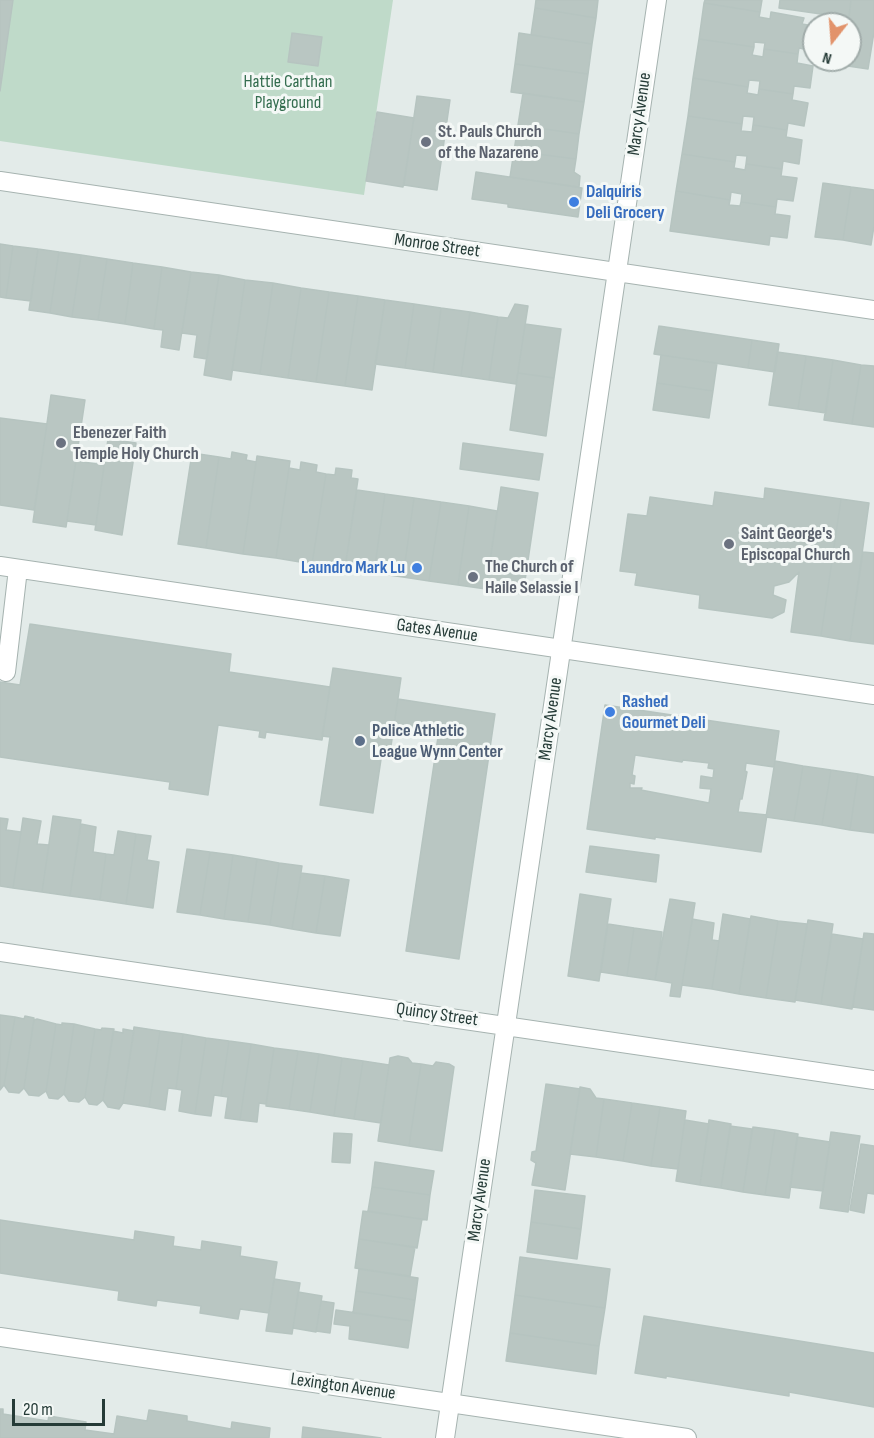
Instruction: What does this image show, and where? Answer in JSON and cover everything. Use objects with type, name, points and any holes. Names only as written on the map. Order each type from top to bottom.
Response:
[{"type":"street","name":"Marcy Avenue","points":[[445,1438],[657,0]]},
{"type":"street","name":"Monroe Street","points":[[0,181],[874,310]]},
{"type":"street","name":"Gates Avenue","points":[[0,566],[874,695]]},
{"type":"street","points":[[6,672],[18,569]]},
{"type":"street","name":"Quincy Street","points":[[0,952],[874,1080]]},
{"type":"street","name":"Lexington Avenue","points":[[0,1336],[687,1438]]},
{"type":"green space","name":"Hattie Carthan Playground","points":[[13,0],[393,0],[364,195],[0,141],[0,91]]},
{"type":"building","points":[[0,0],[13,0],[0,91]]},
{"type":"building","points":[[536,0],[598,0],[596,18],[535,8]]},
{"type":"building","points":[[705,0],[762,0],[760,12],[704,3]]},
{"type":"building","points":[[780,0],[851,0],[850,12],[807,12],[779,8]]},
{"type":"building","points":[[851,0],[874,0],[874,32],[868,69],[862,68],[862,12],[850,12]]},
{"type":"building","points":[[704,3],[760,12],[759,17],[770,19],[771,12],[802,18],[802,49],[799,48],[798,54],[764,49],[765,43],[754,42],[754,47],[699,39]]},
{"type":"building","points":[[535,8],[596,18],[592,44],[531,35]]},
{"type":"building","points":[[292,33],[322,37],[318,66],[288,62]]},
{"type":"building","points":[[519,33],[592,44],[588,74],[515,64]]},
{"type":"building","points":[[699,39],[754,47],[752,55],[763,57],[764,49],[798,54],[797,63],[802,64],[802,72],[812,72],[810,88],[794,86],[793,94],[759,89],[760,81],[749,80],[748,87],[693,78]]},
{"type":"building","points":[[515,64],[588,74],[584,102],[511,92]]},
{"type":"building","points":[[693,78],[748,87],[747,93],[758,95],[759,89],[793,94],[792,100],[808,103],[804,126],[788,123],[787,130],[753,125],[754,117],[743,116],[742,124],[688,116]]},
{"type":"building","points":[[523,93],[584,102],[579,134],[518,125]]},
{"type":"building","points":[[417,96],[450,100],[437,190],[404,185]]},
{"type":"building","points":[[377,112],[414,118],[403,187],[366,181]]},
{"type":"building","points":[[688,116],[742,124],[741,131],[752,132],[753,125],[787,130],[786,137],[802,140],[799,164],[783,161],[782,169],[746,164],[747,156],[736,155],[735,162],[682,154]]},
{"type":"building","points":[[518,125],[579,134],[576,159],[514,151]]},
{"type":"building","points":[[514,151],[576,159],[574,172],[580,176],[579,187],[510,177]]},
{"type":"building","points":[[682,154],[735,162],[734,168],[745,170],[746,164],[782,169],[781,176],[797,178],[793,201],[777,199],[776,207],[741,202],[742,194],[731,192],[730,200],[676,191]]},
{"type":"building","points":[[476,172],[582,188],[578,217],[508,207],[508,204],[472,199]]},
{"type":"building","points":[[823,183],[851,187],[843,240],[815,237]]},
{"type":"building","points":[[851,187],[874,190],[874,226],[871,245],[843,240]]},
{"type":"building","points":[[676,191],[730,200],[729,205],[740,206],[741,202],[776,207],[775,214],[790,216],[787,238],[770,236],[769,245],[670,231]]},
{"type":"building","points":[[0,244],[13,246],[6,298],[0,297]]},
{"type":"building","points":[[13,246],[38,249],[31,301],[6,298]]},
{"type":"building","points":[[38,249],[59,252],[50,313],[29,310]]},
{"type":"building","points":[[59,252],[81,255],[72,317],[50,313]]},
{"type":"building","points":[[81,255],[107,259],[98,320],[72,317]]},
{"type":"building","points":[[107,259],[133,263],[125,324],[98,320]]},
{"type":"building","points":[[133,263],[162,267],[154,329],[125,324]]},
{"type":"building","points":[[162,267],[191,272],[179,350],[161,347],[163,330],[154,329]]},
{"type":"building","points":[[191,272],[219,275],[207,359],[194,357],[197,335],[182,333]]},
{"type":"building","points":[[219,275],[245,280],[231,380],[204,375]]},
{"type":"building","points":[[245,280],[273,283],[260,374],[232,370]]},
{"type":"building","points":[[273,283],[301,288],[288,378],[260,374]]},
{"type":"building","points":[[301,288],[329,292],[316,382],[288,378]]},
{"type":"building","points":[[329,292],[358,296],[345,386],[316,382]]},
{"type":"building","points":[[358,296],[385,300],[372,390],[345,386]]},
{"type":"building","points":[[385,300],[414,304],[405,368],[375,364]]},
{"type":"building","points":[[414,304],[441,308],[433,372],[405,368]]},
{"type":"building","points":[[515,304],[528,306],[516,384],[489,380],[498,317],[508,318]]},
{"type":"building","points":[[441,308],[470,312],[461,376],[433,372]]},
{"type":"building","points":[[470,312],[498,317],[489,380],[461,376]]},
{"type":"building","points":[[525,324],[561,329],[554,378],[518,373]]},
{"type":"building","points":[[659,326],[752,340],[748,368],[654,354]]},
{"type":"building","points":[[752,340],[779,344],[775,372],[748,368]]},
{"type":"building","points":[[777,352],[806,356],[798,409],[769,405]]},
{"type":"building","points":[[661,355],[717,363],[713,391],[657,383]]},
{"type":"building","points":[[806,356],[833,360],[826,413],[798,409]]},
{"type":"building","points":[[833,360],[861,365],[852,424],[824,420]]},
{"type":"building","points":[[861,365],[874,366],[874,427],[852,424]]},
{"type":"building","points":[[518,373],[554,378],[546,436],[510,430]]},
{"type":"building","points":[[657,383],[713,391],[709,418],[653,410]]},
{"type":"building","name":"Ebenezer Faith Temple Holy Church","points":[[51,395],[85,400],[66,527],[33,522]]},
{"type":"building","points":[[0,418],[47,424],[34,510],[0,505]]},
{"type":"building","points":[[108,439],[136,443],[122,535],[95,530]]},
{"type":"building","points":[[463,443],[543,454],[539,480],[460,469]]},
{"type":"building","points":[[232,452],[247,455],[246,460],[256,462],[243,554],[206,548],[219,457],[231,459]]},
{"type":"building","points":[[192,453],[219,457],[206,548],[178,544]]},
{"type":"building","points":[[257,456],[290,461],[276,558],[243,554]]},
{"type":"building","points":[[76,461],[104,465],[96,525],[67,521]]},
{"type":"building","points":[[301,462],[317,465],[316,472],[326,474],[312,564],[276,558],[289,468],[300,470]]},
{"type":"building","points":[[336,468],[352,470],[351,478],[358,479],[345,568],[312,564],[326,474],[335,475]]},
{"type":"building","points":[[501,487],[538,493],[523,594],[486,589]]},
{"type":"building","name":"Saint George's Episcopal Church","points":[[765,488],[841,499],[821,636],[791,632],[799,572],[789,582],[774,586],[773,595],[786,600],[784,612],[772,618],[699,608],[700,595],[635,585],[637,573],[620,571],[628,514],[647,516],[650,497],[713,506],[715,492],[764,499]]},
{"type":"building","points":[[357,490],[385,494],[374,573],[345,568]]},
{"type":"building","points":[[385,494],[414,498],[403,577],[374,573]]},
{"type":"building","points":[[414,498],[441,502],[429,581],[403,577]]},
{"type":"building","points":[[841,499],[869,503],[850,641],[821,636]]},
{"type":"building","points":[[441,502],[469,506],[458,585],[429,581]]},
{"type":"building","points":[[469,506],[497,511],[486,589],[458,585]]},
{"type":"building","points":[[863,552],[874,553],[874,644],[850,641]]},
{"type":"building","points":[[30,624],[231,654],[229,672],[330,687],[322,740],[266,732],[265,738],[259,737],[260,731],[218,725],[208,795],[169,789],[170,782],[0,757],[0,682],[20,685]]},
{"type":"building","name":"Police Athletic League Wynn Center","points":[[333,668],[401,678],[391,746],[383,746],[373,813],[320,805],[330,737],[322,736]]},
{"type":"building","points":[[398,699],[495,714],[459,959],[406,951],[438,737],[393,730]]},
{"type":"building","points":[[605,705],[779,731],[774,767],[746,763],[745,771],[747,772],[738,812],[767,815],[761,852],[587,829]],"holes":[[[635,755],[682,762],[683,760],[709,763],[708,768],[714,769],[713,778],[701,776],[700,788],[711,789],[709,803],[641,790],[642,788],[630,788],[630,783],[634,784],[635,776],[632,775]]]},
{"type":"building","points":[[775,761],[803,766],[794,821],[766,817]]},
{"type":"building","points":[[803,766],[831,770],[822,825],[794,821]]},
{"type":"building","points":[[831,770],[858,774],[850,830],[822,825]]},
{"type":"building","points":[[858,774],[874,777],[874,833],[850,830]]},
{"type":"building","points":[[53,816],[81,820],[70,896],[42,892]]},
{"type":"building","points":[[0,818],[8,819],[6,830],[21,832],[13,888],[0,886]]},
{"type":"building","points":[[23,818],[41,821],[37,844],[49,845],[42,892],[13,888]]},
{"type":"building","points":[[81,824],[96,827],[93,852],[106,854],[100,900],[70,896]]},
{"type":"building","points":[[118,831],[136,834],[126,904],[100,900],[106,854],[114,855]]},
{"type":"building","points":[[136,834],[151,836],[147,860],[159,862],[153,908],[126,904]]},
{"type":"building","points":[[590,846],[659,855],[656,882],[586,872]]},
{"type":"building","points":[[187,849],[210,852],[200,915],[177,912]]},
{"type":"building","points":[[210,852],[233,855],[224,919],[200,915]]},
{"type":"building","points":[[233,855],[257,859],[248,922],[224,919]]},
{"type":"building","points":[[257,859],[279,863],[270,925],[248,922]]},
{"type":"building","points":[[279,863],[302,866],[292,929],[270,925]]},
{"type":"building","points":[[301,873],[325,876],[316,933],[292,929]]},
{"type":"building","points":[[325,876],[349,880],[340,936],[316,933]]},
{"type":"building","points":[[580,894],[611,899],[599,981],[568,976]]},
{"type":"building","points":[[670,899],[695,903],[680,997],[670,996],[672,983],[655,980]]},
{"type":"building","points":[[723,914],[750,919],[739,994],[712,989]]},
{"type":"building","points":[[751,916],[778,921],[766,998],[739,994]]},
{"type":"building","points":[[692,919],[714,923],[712,940],[719,941],[712,989],[682,985]]},
{"type":"building","points":[[808,920],[833,924],[821,1004],[795,1000]]},
{"type":"building","points":[[778,921],[807,924],[795,1002],[766,998]]},
{"type":"building","points":[[608,924],[634,928],[627,976],[601,972]]},
{"type":"building","points":[[634,928],[662,932],[655,980],[627,976]]},
{"type":"building","points":[[864,933],[874,934],[874,1010],[853,1007]]},
{"type":"building","points":[[832,934],[863,939],[852,1009],[821,1004]]},
{"type":"building","points":[[0,1015],[15,1017],[4,1085],[0,1090]]},
{"type":"building","points":[[25,1016],[34,1018],[24,1088],[19,1093],[9,1092],[4,1085],[15,1017],[24,1019]]},
{"type":"building","points":[[34,1020],[56,1024],[46,1091],[39,1096],[29,1095],[24,1088]]},
{"type":"building","points":[[62,1023],[74,1024],[64,1094],[58,1099],[49,1098],[46,1091],[56,1024],[62,1025]]},
{"type":"building","points":[[74,1024],[95,1029],[85,1097],[79,1102],[69,1101],[64,1094]]},
{"type":"building","points":[[134,1027],[160,1031],[149,1107],[123,1103]]},
{"type":"building","points":[[102,1028],[114,1029],[103,1100],[97,1105],[89,1104],[85,1097],[95,1029],[101,1030]]},
{"type":"building","points":[[123,1029],[134,1031],[123,1103],[119,1109],[108,1107],[103,1100],[113,1031],[123,1033]]},
{"type":"building","points":[[160,1031],[183,1034],[176,1089],[168,1088],[165,1110],[149,1107]]},
{"type":"building","points":[[183,1034],[206,1038],[195,1114],[179,1111],[182,1090],[176,1089]]},
{"type":"building","points":[[206,1038],[229,1041],[221,1096],[214,1095],[211,1116],[195,1114]]},
{"type":"building","points":[[229,1041],[251,1044],[240,1120],[225,1118],[228,1097],[221,1096]]},
{"type":"building","points":[[251,1044],[274,1048],[266,1104],[259,1103],[257,1122],[240,1120]]},
{"type":"building","points":[[274,1048],[298,1051],[289,1109],[266,1106]]},
{"type":"building","points":[[298,1051],[319,1054],[310,1112],[289,1109]]},
{"type":"building","points":[[319,1054],[342,1058],[334,1116],[310,1112]]},
{"type":"building","points":[[398,1056],[408,1058],[412,1063],[421,1064],[409,1146],[378,1141],[390,1058]]},
{"type":"building","points":[[342,1058],[363,1061],[354,1119],[334,1116]]},
{"type":"building","points":[[363,1061],[389,1065],[381,1123],[354,1119]]},
{"type":"building","points":[[436,1062],[454,1067],[442,1151],[409,1146],[421,1064],[433,1066]]},
{"type":"building","points":[[546,1084],[580,1089],[565,1190],[532,1185],[536,1163],[531,1160],[532,1152],[536,1151]]},
{"type":"building","points":[[580,1087],[590,1089],[596,1098],[604,1099],[596,1157],[570,1154]]},
{"type":"building","points":[[604,1099],[632,1103],[623,1161],[596,1157]]},
{"type":"building","points":[[632,1103],[660,1107],[651,1166],[623,1161]]},
{"type":"building","points":[[660,1107],[686,1111],[678,1169],[651,1166]]},
{"type":"building","points":[[685,1120],[709,1124],[700,1185],[676,1181]]},
{"type":"building","points":[[709,1120],[731,1124],[721,1188],[700,1185]]},
{"type":"building","points":[[730,1126],[752,1129],[743,1192],[721,1188]]},
{"type":"building","points":[[753,1127],[775,1130],[765,1195],[743,1192]]},
{"type":"building","points":[[775,1130],[798,1134],[789,1198],[765,1195]]},
{"type":"building","points":[[831,1132],[860,1136],[848,1212],[820,1208]]},
{"type":"building","points":[[334,1133],[352,1134],[350,1163],[332,1162]]},
{"type":"building","points":[[797,1137],[830,1142],[823,1191],[790,1187]]},
{"type":"building","points":[[861,1144],[874,1146],[874,1194],[867,1193],[864,1213],[850,1210]]},
{"type":"building","points":[[375,1162],[434,1171],[430,1195],[372,1187]]},
{"type":"building","points":[[372,1187],[430,1195],[427,1220],[368,1211]]},
{"type":"building","points":[[535,1190],[585,1196],[581,1229],[531,1222]]},
{"type":"building","points":[[363,1211],[422,1219],[417,1248],[359,1239]]},
{"type":"building","points":[[0,1220],[134,1240],[135,1231],[174,1237],[173,1246],[201,1250],[202,1241],[241,1247],[240,1256],[277,1262],[269,1313],[240,1309],[238,1319],[200,1313],[201,1306],[157,1300],[156,1306],[118,1300],[119,1291],[0,1273]]},
{"type":"building","points":[[531,1222],[581,1229],[577,1259],[527,1252]]},
{"type":"building","points":[[359,1239],[415,1247],[410,1276],[355,1268]]},
{"type":"building","points":[[520,1257],[610,1269],[605,1308],[515,1295]]},
{"type":"building","points":[[359,1269],[418,1278],[415,1300],[356,1291]]},
{"type":"building","points":[[274,1279],[300,1283],[292,1334],[266,1331]]},
{"type":"building","points":[[356,1291],[415,1300],[412,1321],[353,1313]]},
{"type":"building","points":[[298,1292],[322,1296],[316,1332],[293,1328]]},
{"type":"building","points":[[515,1295],[605,1308],[599,1346],[510,1333]]},
{"type":"building","points":[[321,1301],[334,1303],[330,1333],[316,1331]]},
{"type":"building","points":[[336,1310],[412,1321],[408,1348],[349,1339],[350,1326],[334,1324]]},
{"type":"building","points":[[644,1316],[874,1353],[874,1407],[789,1392],[789,1396],[635,1373]]},
{"type":"building","points":[[510,1333],[599,1346],[596,1374],[506,1361]]},
{"type":"building","points":[[0,1409],[3,1409],[3,1414],[48,1421],[49,1416],[86,1422],[85,1430],[114,1434],[117,1416],[147,1421],[149,1410],[187,1416],[187,1421],[231,1429],[232,1422],[270,1428],[269,1438],[0,1438]]},
{"type":"building","points":[[303,1427],[381,1438],[302,1438]]},
{"type":"place","name":"St. Pauls Church of the Nazarene","points":[[426,142]]},
{"type":"place","name":"Dalquiris Deli Grocery","points":[[574,202]]},
{"type":"place","name":"Ebenezer Faith Temple Holy Church","points":[[61,443]]},
{"type":"place","name":"Saint George's Episcopal Church","points":[[729,544]]},
{"type":"place","name":"Laundro Mark Lu","points":[[417,568]]},
{"type":"place","name":"The Church of Haile Selassie I","points":[[473,577]]},
{"type":"place","name":"Rashed Gourmet Deli","points":[[610,712]]},
{"type":"place","name":"Police Athletic League Wynn Center","points":[[360,741]]}]
